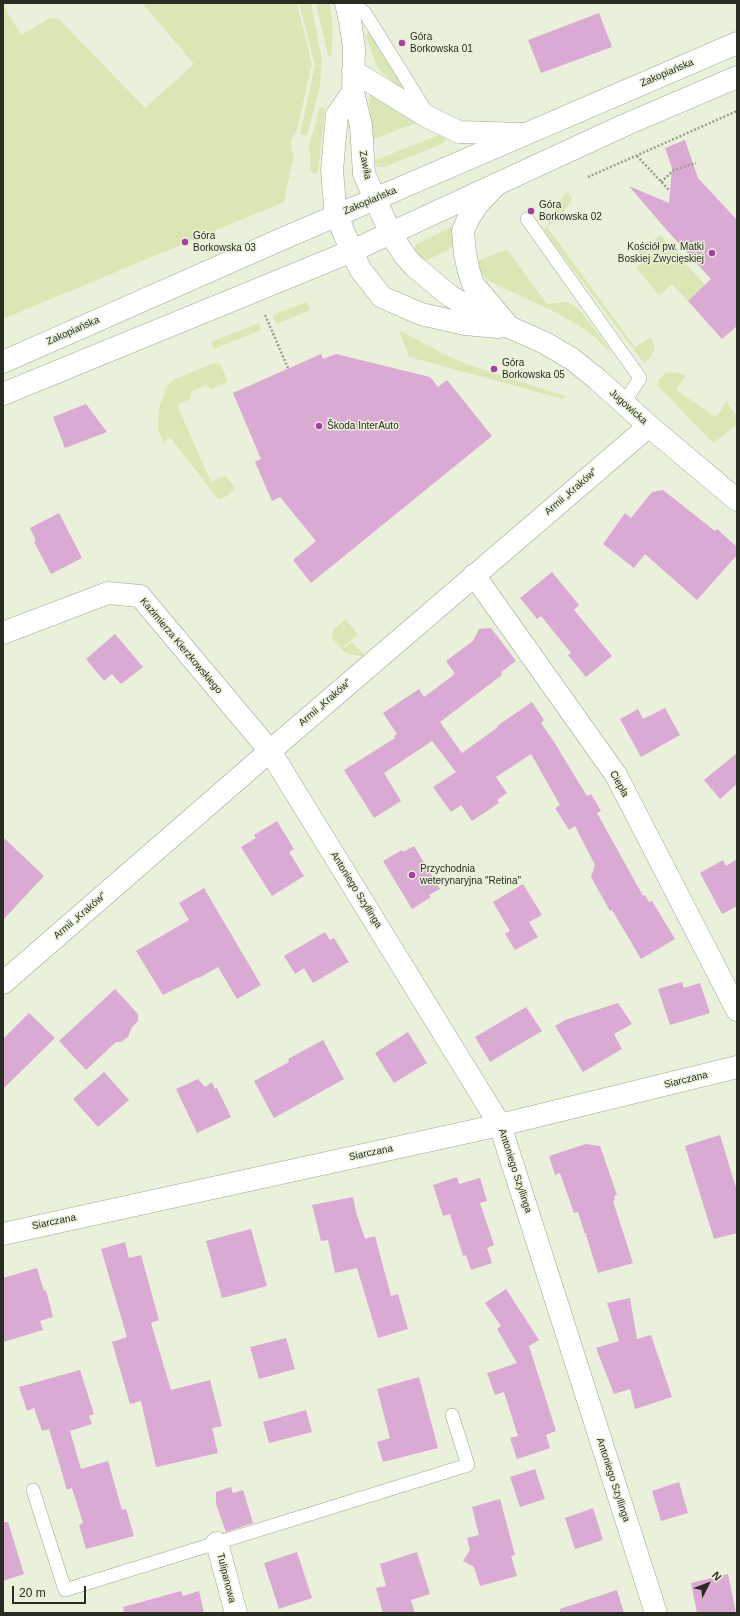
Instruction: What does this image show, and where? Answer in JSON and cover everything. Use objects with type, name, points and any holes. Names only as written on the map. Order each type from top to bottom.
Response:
[{"type":"street","name":"Zawiła","points":[[346,3],[354,48],[353,92],[361,125],[364,174],[391,234]]},
{"type":"street","name":"Zakopiańska","points":[[3,362],[524,134],[737,43]]},
{"type":"street","points":[[353,71],[428,116],[459,132],[524,134]]},
{"type":"street","points":[[3,394],[352,251],[627,124],[737,77]]},
{"type":"street","points":[[338,215],[335,206],[332,170],[337,115],[353,92]]},
{"type":"street","name":"Jugowicka","points":[[495,186],[478,204],[468,219],[463,231],[465,254],[473,284],[509,328]]},
{"type":"street","name":"Jugowicka","points":[[338,215],[360,269],[382,297],[421,314],[465,324],[509,328]]},
{"type":"street","name":"Jugowicka","points":[[391,234],[405,256],[438,288],[469,307],[509,328],[545,343],[572,359],[737,500]]},
{"type":"street","name":"Armii „Kraków”","points":[[3,983],[474,575],[649,426]]},
{"type":"street","name":"Ciepła","points":[[474,575],[616,775],[737,1010]]},
{"type":"street","name":"Kazimierza Kierzkowskiego","points":[[3,633],[108,593],[140,596],[270,751]]},
{"type":"street","name":"Antoniego Szyllinga","points":[[270,751],[500,1125],[656,1613]]},
{"type":"street","name":"Siarczana","points":[[3,1234],[500,1125],[737,1067]]},
{"type":"street","name":"Tulipanowa","points":[[218,1543],[236,1613]]},
{"type":"lane","points":[[353,3],[365,13],[428,116]]},
{"type":"lane","points":[[527,219],[640,378],[624,403]]},
{"type":"lane","points":[[33,1490],[65,1590],[468,1465],[452,1415]]},
{"type":"path","points":[[588,177],[737,111]]},
{"type":"path","points":[[638,156],[669,190]]},
{"type":"path","points":[[661,182],[674,170],[696,163]]},
{"type":"path","points":[[265,315],[288,368]]},
{"type":"green space","points":[[142,3],[297,3],[312,64],[297,130],[291,140],[291,150],[294,154],[284,202],[3,319],[3,5],[21,35],[50,18],[59,19],[145,108],[194,64]]},
{"type":"green space","points":[[299,3],[311,3],[322,60],[320,87],[307,135],[300,134],[315,65]]},
{"type":"green space","points":[[316,3],[330,3],[333,30],[331,56],[328,56]]},
{"type":"green space","points":[[368,32],[406,91],[393,83],[378,68],[366,36]]},
{"type":"green space","points":[[370,95],[373,95],[419,122],[371,140]]},
{"type":"green space","points":[[320,107],[325,108],[318,173],[314,174],[311,171],[309,146]]},
{"type":"green space","points":[[439,135],[446,139],[444,143],[385,167],[378,167],[373,161]]},
{"type":"green space","points":[[568,192],[572,199],[561,217],[547,227],[635,347],[651,337],[654,344],[654,349],[650,358],[644,363],[544,231],[564,194]]},
{"type":"green space","points":[[451,227],[455,229],[454,247],[425,261],[415,252],[415,245]]},
{"type":"green space","points":[[660,235],[705,285],[688,301],[672,284],[659,296],[636,267],[641,264],[642,256],[638,252]]},
{"type":"green space","points":[[507,249],[547,304],[567,302],[573,305],[581,312],[608,347],[610,353],[596,338],[576,324],[553,311],[486,279],[475,265],[475,262]]},
{"type":"green space","points":[[306,302],[311,310],[276,324],[273,317],[275,314]]},
{"type":"green space","points":[[259,323],[261,330],[214,349],[211,342]]},
{"type":"green space","points":[[399,330],[446,355],[469,365],[565,396],[564,399],[409,357]]},
{"type":"green space","points":[[214,363],[221,365],[228,382],[212,389],[206,385],[192,391],[190,399],[177,405],[211,482],[225,476],[234,486],[229,495],[221,499],[217,498],[170,437],[164,442],[158,430],[159,408],[166,388],[173,380]]},
{"type":"green space","points":[[675,372],[686,375],[676,390],[716,417],[726,402],[737,416],[737,425],[713,443],[658,386],[658,380],[666,373]]},
{"type":"green space","points":[[346,619],[358,635],[343,647],[345,648],[352,642],[366,657],[348,654],[343,651],[333,639],[333,630]]},
{"type":"building","points":[[599,13],[612,47],[541,73],[528,40]]},
{"type":"building","name":"Kościół pw. Matki Boskiej Zwycięskiej","points":[[685,140],[698,178],[737,220],[737,326],[722,339],[688,301],[711,279],[629,186],[669,203],[672,168],[665,148]]},
{"type":"building","points":[[321,354],[323,359],[336,354],[430,377],[438,387],[447,380],[492,436],[311,583],[293,560],[316,541],[280,497],[272,501],[255,462],[261,459],[233,393]]},
{"type":"building","points":[[86,404],[107,432],[65,448],[53,417]]},
{"type":"building","points":[[663,490],[715,531],[717,529],[737,547],[737,555],[697,600],[645,554],[634,568],[603,544],[625,513],[631,518],[652,492]]},
{"type":"building","points":[[59,513],[82,558],[51,574],[34,542],[36,541],[30,528]]},
{"type":"building","points":[[552,572],[579,605],[574,610],[612,656],[586,677],[568,655],[571,653],[541,616],[537,619],[520,598]]},
{"type":"building","points":[[491,628],[516,661],[501,672],[502,675],[440,722],[462,753],[498,727],[497,726],[532,702],[544,720],[541,723],[587,796],[591,794],[601,811],[597,813],[643,896],[645,895],[649,902],[652,901],[675,939],[641,959],[612,910],[610,911],[591,877],[595,865],[575,826],[569,830],[555,808],[560,805],[531,754],[496,777],[507,793],[497,800],[499,803],[472,821],[461,805],[451,812],[433,787],[456,772],[432,741],[384,773],[401,801],[374,818],[344,770],[395,738],[394,736],[397,734],[383,713],[419,689],[424,697],[455,674],[446,661],[473,641],[479,629]]},
{"type":"building","points":[[115,634],[143,667],[121,684],[112,674],[104,681],[86,659]]},
{"type":"building","points":[[665,708],[680,735],[641,757],[620,719],[638,709],[643,719]]},
{"type":"building","points":[[737,753],[737,784],[720,799],[704,780]]},
{"type":"building","points":[[277,821],[294,849],[289,852],[304,876],[272,896],[241,847],[256,838],[254,835]]},
{"type":"building","points":[[3,837],[44,876],[3,920]]},
{"type":"building","name":"Przychodnia weterynaryjna \"Retina\"","points":[[414,846],[440,889],[429,895],[431,897],[412,909],[383,861],[402,850],[403,852]]},
{"type":"building","points":[[737,859],[737,906],[722,914],[700,873],[723,860],[726,866]]},
{"type":"building","points":[[523,884],[542,915],[529,922],[538,937],[515,950],[505,934],[510,931],[493,902]]},
{"type":"building","points":[[204,888],[261,985],[237,999],[218,967],[163,995],[136,951],[189,920],[179,903]]},
{"type":"building","points":[[325,932],[330,940],[334,938],[349,962],[313,983],[304,968],[295,974],[284,956]]},
{"type":"building","points":[[682,982],[684,988],[700,983],[710,1013],[670,1025],[658,989]]},
{"type":"building","points":[[115,989],[138,1014],[138,1021],[132,1027],[128,1037],[121,1042],[116,1042],[86,1070],[59,1041]]},
{"type":"building","points":[[618,1003],[632,1024],[614,1034],[622,1049],[583,1072],[555,1026],[565,1020]]},
{"type":"building","points":[[526,1007],[542,1031],[490,1062],[475,1037]]},
{"type":"building","points":[[29,1013],[55,1038],[3,1089],[3,1039]]},
{"type":"building","points":[[408,1032],[427,1063],[394,1083],[375,1053]]},
{"type":"building","points":[[323,1040],[344,1079],[274,1118],[254,1081],[289,1062],[288,1059]]},
{"type":"building","points":[[104,1072],[129,1100],[98,1127],[73,1099]]},
{"type":"building","points":[[198,1079],[205,1087],[212,1082],[215,1089],[217,1088],[231,1117],[197,1133],[176,1089]]},
{"type":"building","points":[[720,1135],[737,1191],[737,1233],[714,1239],[685,1146]]},
{"type":"building","points":[[586,1144],[600,1146],[617,1195],[614,1196],[615,1200],[613,1201],[633,1263],[598,1273],[586,1235],[588,1233],[585,1234],[578,1212],[574,1213],[560,1173],[555,1175],[549,1156]]},
{"type":"building","points":[[457,1177],[459,1184],[480,1178],[487,1201],[480,1203],[494,1245],[487,1248],[492,1263],[471,1270],[466,1255],[463,1256],[450,1214],[443,1216],[433,1185]]},
{"type":"building","points":[[353,1197],[356,1212],[365,1239],[375,1236],[391,1296],[398,1294],[408,1329],[378,1338],[357,1268],[335,1273],[328,1240],[321,1241],[312,1205]]},
{"type":"building","points":[[251,1229],[267,1286],[222,1298],[206,1241]]},
{"type":"building","points":[[125,1242],[129,1258],[141,1255],[159,1320],[151,1323],[171,1390],[210,1380],[222,1426],[212,1428],[218,1453],[156,1467],[141,1401],[130,1404],[112,1342],[127,1337],[101,1249]]},
{"type":"building","points":[[37,1268],[44,1291],[46,1290],[53,1317],[40,1321],[43,1330],[3,1342],[3,1278]]},
{"type":"building","points":[[506,1289],[539,1340],[529,1346],[556,1431],[546,1435],[550,1448],[517,1459],[510,1438],[518,1436],[504,1392],[495,1395],[487,1373],[517,1363],[497,1329],[501,1326],[485,1303]]},
{"type":"building","points":[[630,1298],[637,1339],[651,1335],[672,1397],[635,1409],[630,1389],[614,1394],[596,1348],[619,1341],[607,1303]]},
{"type":"building","points":[[286,1338],[295,1369],[259,1379],[250,1347]]},
{"type":"building","points":[[80,1370],[94,1414],[89,1416],[92,1424],[70,1431],[81,1469],[108,1461],[122,1510],[126,1509],[134,1536],[86,1549],[79,1525],[83,1523],[72,1488],[67,1490],[49,1429],[42,1431],[34,1408],[27,1411],[19,1387]]},
{"type":"building","points":[[419,1377],[438,1448],[383,1462],[377,1442],[390,1438],[377,1389]]},
{"type":"building","points":[[306,1410],[312,1432],[269,1443],[263,1422]]},
{"type":"building","points":[[535,1469],[545,1499],[520,1507],[510,1477]]},
{"type":"building","points":[[679,1482],[688,1513],[661,1521],[652,1491]]},
{"type":"building","points":[[231,1487],[233,1493],[243,1490],[253,1523],[226,1532],[216,1504],[216,1492]]},
{"type":"building","points":[[500,1499],[515,1555],[511,1556],[517,1576],[480,1586],[474,1567],[463,1561],[470,1550],[467,1538],[479,1535],[472,1507]]},
{"type":"building","points":[[593,1508],[603,1540],[575,1549],[565,1518]]},
{"type":"building","points":[[3,1522],[8,1522],[24,1574],[3,1581]]},
{"type":"building","points":[[297,1552],[312,1598],[279,1609],[264,1563]]},
{"type":"building","points":[[417,1552],[430,1594],[411,1600],[415,1613],[383,1613],[376,1588],[386,1586],[380,1564]]},
{"type":"building","points":[[728,1574],[736,1613],[697,1613],[691,1583]]},
{"type":"building","points":[[617,1590],[624,1613],[560,1613],[560,1609]]},
{"type":"building","points":[[181,1591],[183,1596],[199,1591],[204,1613],[124,1613],[123,1607]]},
{"type":"place","name":"Góra Borkowska 01","points":[[402,43]]},
{"type":"place","name":"Góra Borkowska 02","points":[[531,211]]},
{"type":"place","name":"Góra Borkowska 03","points":[[185,242]]},
{"type":"place","name":"Kościół pw. Matki Boskiej Zwycięskiej","points":[[712,253]]},
{"type":"place","name":"Góra Borkowska 05","points":[[494,369]]},
{"type":"place","name":"Škoda InterAuto","points":[[319,426]]},
{"type":"place","name":"Przychodnia weterynaryjna \"Retina\"","points":[[412,875]]}]
